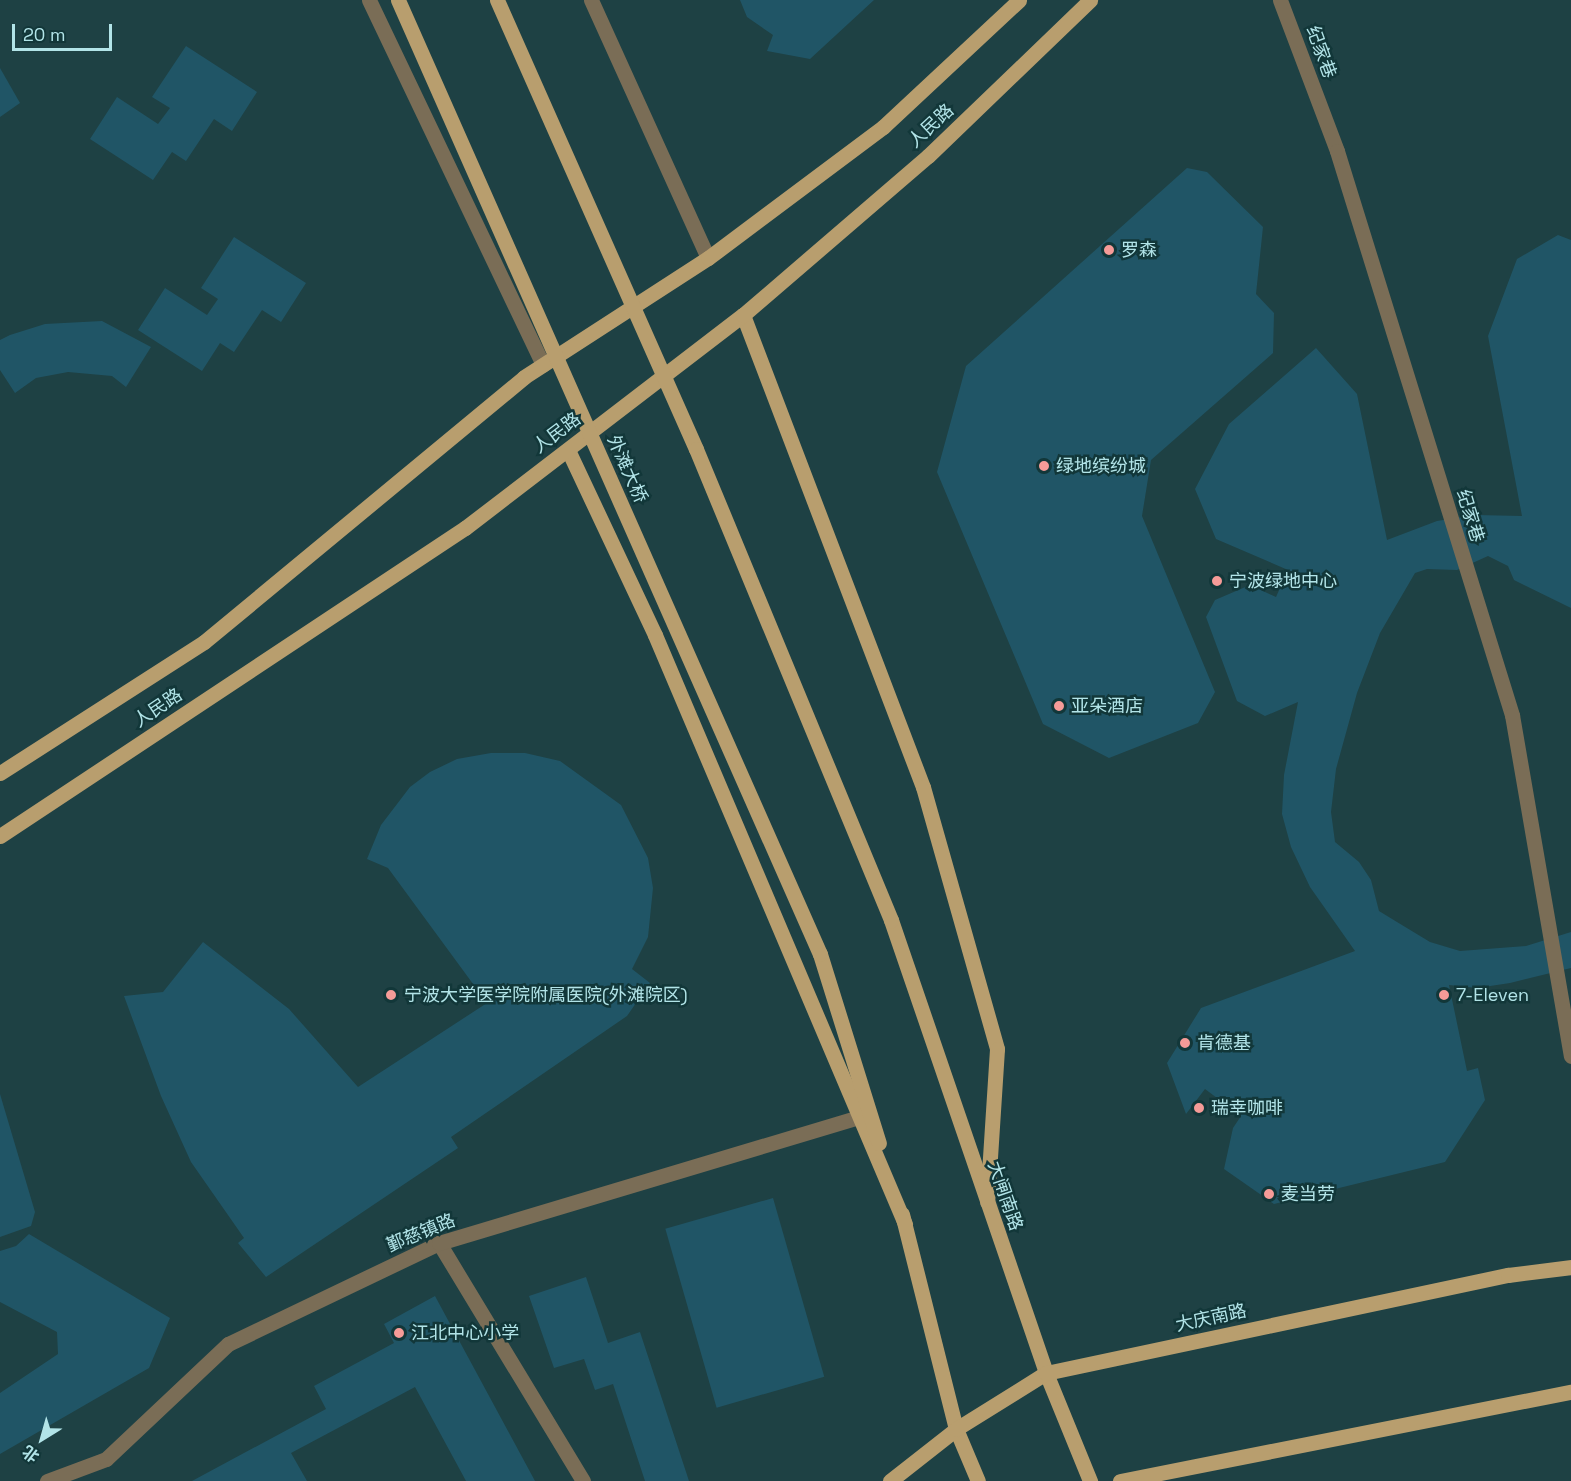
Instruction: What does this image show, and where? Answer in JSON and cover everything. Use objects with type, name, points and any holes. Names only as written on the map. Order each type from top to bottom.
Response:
[{"type":"main road","name":"外滩大桥","points":[[398,0],[819,954],[905,1224]]},
{"type":"main road","name":"大闸南路","points":[[496,0],[696,449],[891,920],[1047,1373],[1090,1481]]},
{"type":"main road","name":"人民路","points":[[0,773],[204,642],[543,365],[708,258],[883,127],[1019,0]]},
{"type":"main road","name":"人民路","points":[[0,836],[465,528],[568,450],[743,315],[928,156],[1090,0]]},
{"type":"main road","points":[[743,315],[923,788],[997,1049],[987,1202]]},
{"type":"main road","points":[[568,450],[655,635],[905,1224],[956,1430],[978,1481]]},
{"type":"main road","name":"大庆南路","points":[[890,1481],[956,1430],[1047,1373],[1508,1275],[1571,1267]]},
{"type":"main road","points":[[1120,1481],[1571,1392]]},
{"type":"street","points":[[369,0],[543,365]]},
{"type":"street","points":[[591,0],[708,258]]},
{"type":"street","name":"纪家巷","points":[[1280,0],[1337,151],[1512,715],[1571,1056]]},
{"type":"street","name":"鄞慈镇路","points":[[47,1481],[106,1459],[228,1344],[439,1243],[859,1117]]},
{"type":"street","points":[[439,1243],[584,1481]]},
{"type":"building","points":[[740,0],[874,0],[810,59],[767,51],[773,35],[747,17]]},
{"type":"building","points":[[186,46],[257,92],[232,131],[214,119],[186,161],[172,152],[153,180],[90,139],[117,97],[158,124],[170,108],[152,97]]},
{"type":"building","points":[[0,68],[20,103],[0,117]]},
{"type":"building","name":"绿地缤纷城","points":[[1187,168],[1207,172],[1263,227],[1256,294],[1274,313],[1273,353],[1151,460],[1142,516],[1215,692],[1198,723],[1109,758],[1043,724],[937,472],[966,366]]},
{"type":"building","points":[[1558,235],[1571,240],[1571,608],[1514,580],[1508,566],[1488,556],[1457,570],[1427,569],[1415,573],[1380,633],[1357,693],[1336,769],[1331,812],[1335,842],[1359,862],[1371,880],[1379,911],[1430,942],[1460,951],[1526,946],[1571,932],[1571,968],[1510,983],[1477,988],[1449,985],[1467,1071],[1478,1068],[1485,1100],[1445,1162],[1274,1204],[1224,1169],[1233,1128],[1241,1116],[1205,1089],[1186,1114],[1167,1063],[1201,1008],[1355,951],[1310,887],[1291,847],[1282,814],[1284,775],[1298,702],[1265,716],[1237,701],[1206,617],[1215,600],[1250,585],[1276,597],[1288,570],[1216,539],[1195,489],[1229,424],[1316,348],[1357,394],[1387,540],[1437,521],[1475,515],[1522,516],[1488,336],[1517,259]]},
{"type":"building","points":[[234,237],[306,283],[281,322],[262,310],[234,352],[220,343],[202,371],[138,330],[165,288],[207,315],[218,299],[201,288]]},
{"type":"building","points":[[102,321],[151,347],[126,387],[112,376],[68,372],[36,378],[15,393],[0,370],[0,340],[10,335],[45,324]]},
{"type":"building","points":[[491,753],[525,753],[560,761],[621,805],[648,858],[653,888],[648,937],[632,969],[650,983],[627,1016],[451,1137],[458,1148],[266,1277],[238,1243],[244,1238],[191,1162],[161,1096],[124,996],[163,992],[203,942],[289,1009],[358,1087],[487,1003],[388,868],[367,859],[381,825],[410,787],[430,772],[457,759]]},
{"type":"building","points":[[0,1094],[35,1212],[31,1226],[0,1237]]},
{"type":"building","points":[[773,1198],[824,1377],[717,1408],[665,1229]]},
{"type":"building","points":[[29,1234],[170,1318],[149,1368],[0,1454],[0,1393],[58,1354],[57,1332],[0,1302],[0,1251],[16,1246]]},
{"type":"building","points":[[586,1277],[608,1343],[640,1332],[689,1481],[645,1481],[613,1384],[595,1390],[584,1359],[554,1368],[529,1296]]},
{"type":"building","points":[[435,1296],[535,1481],[466,1481],[415,1387],[291,1453],[307,1481],[192,1481],[326,1409],[314,1386],[394,1343],[384,1324]]},
{"type":"place","name":"罗森","points":[[1109,250]]},
{"type":"place","name":"绿地缤纷城","points":[[1044,466]]},
{"type":"place","name":"宁波绿地中心","points":[[1217,581]]},
{"type":"place","name":"亚朵酒店","points":[[1059,706]]},
{"type":"place","name":"宁波大学医学院附属医院(外滩院区)","points":[[391,995]]},
{"type":"place","name":"7-Eleven","points":[[1444,995]]},
{"type":"place","name":"肯德基","points":[[1185,1043]]},
{"type":"place","name":"瑞幸咖啡","points":[[1199,1108]]},
{"type":"place","name":"麦当劳","points":[[1269,1194]]},
{"type":"place","name":"江北中心小学","points":[[399,1333]]}]
